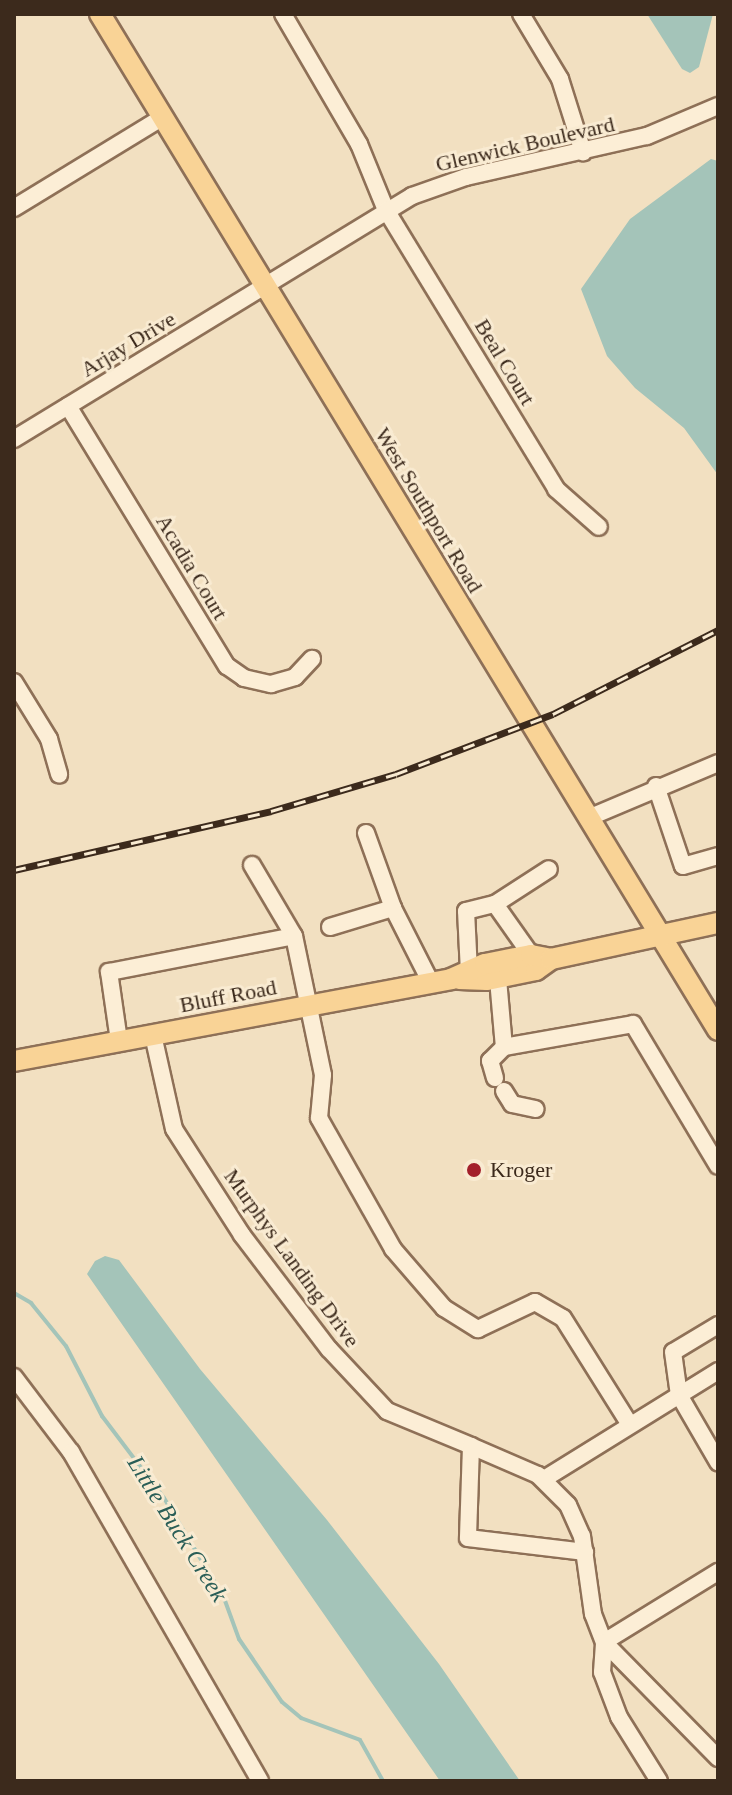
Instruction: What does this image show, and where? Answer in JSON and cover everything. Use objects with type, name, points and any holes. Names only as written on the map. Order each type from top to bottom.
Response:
[{"type":"main road","name":"West Southport Road","points":[[100,14],[718,1030]]},
{"type":"main road","name":"Bluff Road","points":[[14,1061],[450,978],[541,957],[662,939],[718,923]]},
{"type":"main road","name":"Bluff Road","points":[[450,978],[498,979],[536,970],[541,957]]},
{"type":"street","name":"Beal Court","points":[[283,14],[359,144],[386,210],[556,489],[599,527]]},
{"type":"street","points":[[521,14],[560,79],[583,152]]},
{"type":"street","name":"Glenwick Boulevard","points":[[265,285],[386,210],[448,182],[665,131],[718,106]]},
{"type":"street","points":[[14,208],[163,117]]},
{"type":"street","name":"Arjay Drive","points":[[14,439],[265,285]]},
{"type":"street","name":"Acadia Court","points":[[68,406],[227,666],[250,681],[271,684],[295,677],[312,659]]},
{"type":"street","points":[[14,682],[49,739],[59,775]]},
{"type":"street","points":[[588,818],[656,786],[718,763]]},
{"type":"street","points":[[656,786],[683,866],[718,856]]},
{"type":"street","points":[[366,833],[393,908],[450,978]]},
{"type":"street","points":[[252,865],[294,936],[323,1075],[319,1118],[393,1249],[419,1285],[478,1329],[535,1302],[563,1318],[630,1425]]},
{"type":"street","points":[[450,978],[466,911],[495,904],[549,869]]},
{"type":"street","points":[[495,904],[541,957]]},
{"type":"street","points":[[330,927],[393,908]]},
{"type":"street","points":[[119,1041],[109,972],[294,936]]},
{"type":"street","points":[[498,979],[504,1047]]},
{"type":"street","points":[[535,1109],[512,1104],[499,1084],[490,1061],[504,1047],[633,1024],[718,1166]]},
{"type":"street","name":"Murphys Landing Drive","points":[[153,1035],[174,1129],[242,1235],[329,1349],[387,1411],[544,1479],[573,1512],[585,1552],[593,1614],[604,1642],[718,1758]]},
{"type":"street","points":[[718,1325],[673,1352],[679,1395],[718,1462]]},
{"type":"street","points":[[544,1479],[718,1371]]},
{"type":"street","points":[[14,1377],[71,1452],[260,1781]]},
{"type":"street","points":[[471,1446],[465,1526],[470,1540],[585,1552]]},
{"type":"street","points":[[604,1642],[718,1572]]},
{"type":"street","name":"Murphys Landing Drive","points":[[604,1642],[602,1672],[614,1705],[631,1744],[659,1781]]},
{"type":"water","points":[[647,14],[713,14],[699,67],[690,73],[682,69]]},
{"type":"water","points":[[711,159],[718,161],[718,475],[684,428],[635,388],[607,356],[581,289],[630,219]]},
{"type":"water","points":[[105,1256],[119,1260],[200,1369],[327,1520],[439,1664],[520,1781],[440,1781],[87,1274],[95,1261]]},
{"type":"waterway","name":"Little Buck Creek","points":[[14,1293],[31,1303],[66,1346],[102,1416],[164,1498],[224,1598],[239,1639],[282,1702],[301,1718],[360,1740],[383,1781]]},
{"type":"railway","points":[[14,870],[271,811],[396,774],[553,714],[718,630]]},
{"type":"place","name":"Kroger","points":[[474,1170]]}]
